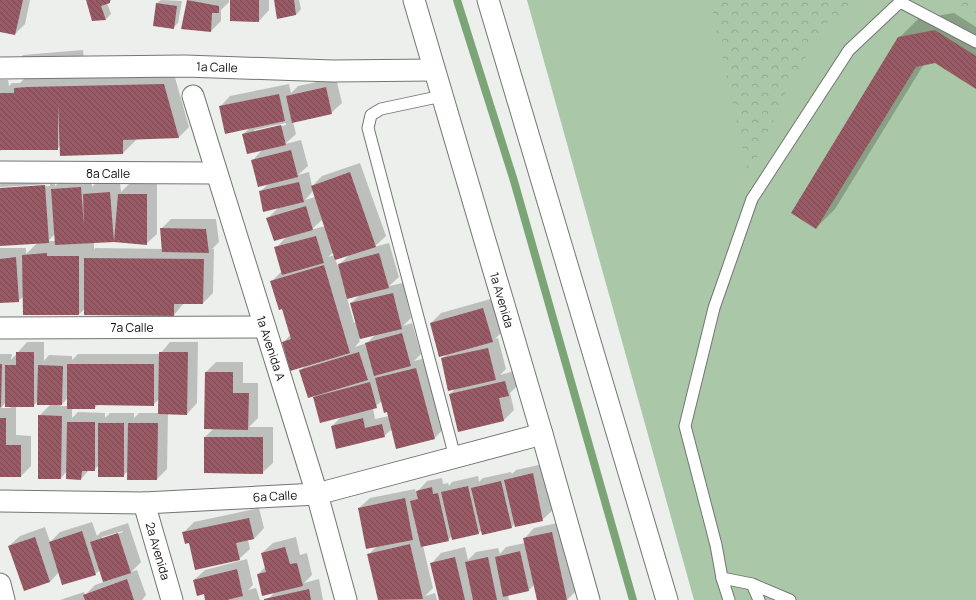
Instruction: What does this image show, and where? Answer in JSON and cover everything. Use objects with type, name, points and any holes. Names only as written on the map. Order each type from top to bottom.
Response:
[{"type":"street","name":"1a Avenida","points":[[414,0],[542,434],[589,600]]},
{"type":"street","points":[[488,0],[667,600]]},
{"type":"street","name":"1a Calle","points":[[0,68],[185,66],[333,71],[434,70]]},
{"type":"street","name":"1a Avenida A","points":[[193,96],[317,494],[346,600]]},
{"type":"street","name":"8a Calle","points":[[0,172],[216,173]]},
{"type":"street","name":"7a Calle","points":[[0,328],[264,327]]},
{"type":"street","name":"6a Calle","points":[[0,501],[144,503],[317,494],[542,434]]},
{"type":"street","name":"2a Avenida","points":[[144,503],[172,600]]},
{"type":"street","points":[[0,584],[4,600]]},
{"type":"lane","points":[[729,600],[722,578],[716,545],[684,426],[714,308],[752,199],[849,50],[900,2],[976,42]]},
{"type":"lane","points":[[442,96],[381,109],[371,115],[368,128],[455,458]]},
{"type":"lane","points":[[722,578],[752,584],[790,600]]},
{"type":"lane","points":[[752,584],[759,600]]},
{"type":"green space","points":[[527,0],[976,0],[976,600],[694,600]]},
{"type":"green space","points":[[714,0],[863,0],[827,23],[790,83],[749,176],[711,5]]},
{"type":"green space","points":[[950,0],[976,0],[976,13]]},
{"type":"building","points":[[0,0],[23,0],[15,35],[0,32]]},
{"type":"building","points":[[86,0],[110,0],[110,3],[101,6],[106,20],[92,21]]},
{"type":"building","points":[[187,0],[219,6],[219,13],[212,13],[211,32],[181,29]]},
{"type":"building","points":[[230,0],[259,0],[259,22],[230,21]]},
{"type":"building","points":[[274,0],[294,0],[296,15],[277,19]]},
{"type":"building","points":[[156,3],[177,6],[174,29],[153,26]]},
{"type":"building","points":[[935,30],[976,56],[976,89],[935,63],[916,67],[816,229],[791,213],[898,37]]},
{"type":"building","points":[[164,84],[179,138],[123,140],[123,154],[60,156],[58,103],[58,150],[0,150],[0,93],[14,93],[14,88],[27,87]]},
{"type":"building","points":[[326,87],[332,114],[292,123],[286,96]]},
{"type":"building","points":[[279,94],[285,121],[225,134],[219,106]]},
{"type":"building","points":[[281,125],[286,145],[247,154],[242,134]]},
{"type":"building","points":[[291,150],[298,177],[258,187],[251,160]]},
{"type":"building","points":[[350,172],[376,247],[335,260],[311,186]]},
{"type":"building","points":[[299,182],[304,202],[263,212],[259,191]]},
{"type":"building","points":[[45,185],[49,243],[0,246],[0,188]]},
{"type":"building","points":[[81,187],[84,226],[83,194],[110,192],[114,242],[55,245],[51,189]]},
{"type":"building","points":[[118,194],[147,194],[147,245],[114,242]]},
{"type":"building","points":[[306,206],[313,230],[274,241],[266,218]]},
{"type":"building","points":[[160,228],[206,229],[209,253],[162,252]]},
{"type":"building","points":[[316,236],[324,263],[282,275],[274,247]]},
{"type":"building","points":[[47,253],[47,256],[79,256],[79,315],[23,315],[22,255]]},
{"type":"building","points":[[379,253],[389,288],[347,299],[338,264]]},
{"type":"building","points":[[16,257],[19,302],[0,303],[0,259]]},
{"type":"building","points":[[84,258],[204,259],[203,304],[174,304],[174,316],[84,315]]},
{"type":"building","points":[[324,265],[350,353],[290,371],[282,342],[291,339],[282,309],[279,310],[270,281]]},
{"type":"building","points":[[393,293],[402,329],[360,339],[350,303]]},
{"type":"building","points":[[483,308],[493,342],[439,357],[430,323]]},
{"type":"building","points":[[402,333],[411,366],[374,376],[365,343]]},
{"type":"building","points":[[488,348],[496,380],[448,391],[441,358]]},
{"type":"building","points":[[16,352],[34,352],[34,407],[5,407],[5,365],[16,365]]},
{"type":"building","points":[[159,352],[188,352],[187,415],[158,414]]},
{"type":"building","points":[[359,352],[368,380],[308,398],[299,370]]},
{"type":"building","points":[[0,364],[2,364],[1,407],[0,407]]},
{"type":"building","points":[[67,364],[154,364],[154,406],[95,405],[95,409],[67,409]]},
{"type":"building","points":[[38,365],[63,366],[62,405],[37,405]]},
{"type":"building","points":[[416,368],[435,439],[396,449],[387,412],[384,413],[375,378]]},
{"type":"building","points":[[205,372],[233,372],[233,393],[249,393],[248,430],[204,429]]},
{"type":"building","points":[[505,381],[509,396],[499,398],[504,421],[458,432],[449,394]]},
{"type":"building","points":[[370,382],[377,408],[320,423],[313,397]]},
{"type":"building","points":[[38,415],[62,416],[61,479],[38,479]]},
{"type":"building","points":[[0,418],[6,418],[6,445],[21,445],[21,477],[0,477]]},
{"type":"building","points":[[363,418],[365,428],[382,424],[385,437],[336,449],[331,426]]},
{"type":"building","points":[[67,422],[95,422],[95,471],[82,471],[81,480],[66,479]]},
{"type":"building","points":[[98,423],[124,423],[124,477],[98,477]]},
{"type":"building","points":[[128,423],[158,423],[157,480],[127,480]]},
{"type":"building","points":[[204,437],[263,437],[263,474],[204,473]]},
{"type":"building","points":[[533,473],[543,521],[515,527],[504,480]]},
{"type":"building","points":[[501,481],[512,528],[482,535],[471,488]]},
{"type":"building","points":[[468,486],[479,534],[452,540],[441,492]]},
{"type":"building","points":[[432,487],[433,494],[438,493],[449,541],[421,547],[410,501],[418,499],[416,491]]},
{"type":"building","points":[[405,498],[413,540],[366,549],[358,508]]},
{"type":"building","points":[[249,518],[254,539],[236,543],[240,560],[195,570],[189,543],[185,544],[182,532]]},
{"type":"building","points":[[82,531],[96,575],[62,585],[49,542]]},
{"type":"building","points":[[552,532],[567,600],[537,600],[523,538]]},
{"type":"building","points":[[118,533],[131,573],[103,582],[90,542]]},
{"type":"building","points":[[35,537],[50,582],[24,591],[8,546]]},
{"type":"building","points":[[410,544],[423,599],[378,600],[367,554]]},
{"type":"building","points":[[285,547],[290,564],[297,563],[303,586],[262,596],[257,574],[266,572],[261,553]]},
{"type":"building","points":[[520,551],[529,591],[503,597],[495,557]]},
{"type":"building","points":[[455,557],[465,600],[439,600],[430,563]]},
{"type":"building","points":[[488,557],[497,600],[473,600],[465,562]]},
{"type":"building","points":[[237,569],[243,596],[227,600],[205,600],[204,594],[197,596],[193,580]]},
{"type":"building","points":[[127,579],[134,600],[85,600],[83,595]]},
{"type":"building","points":[[309,589],[311,600],[264,600],[264,599]]},
{"type":"waterway","points":[[457,0],[514,181],[633,600]]}]
